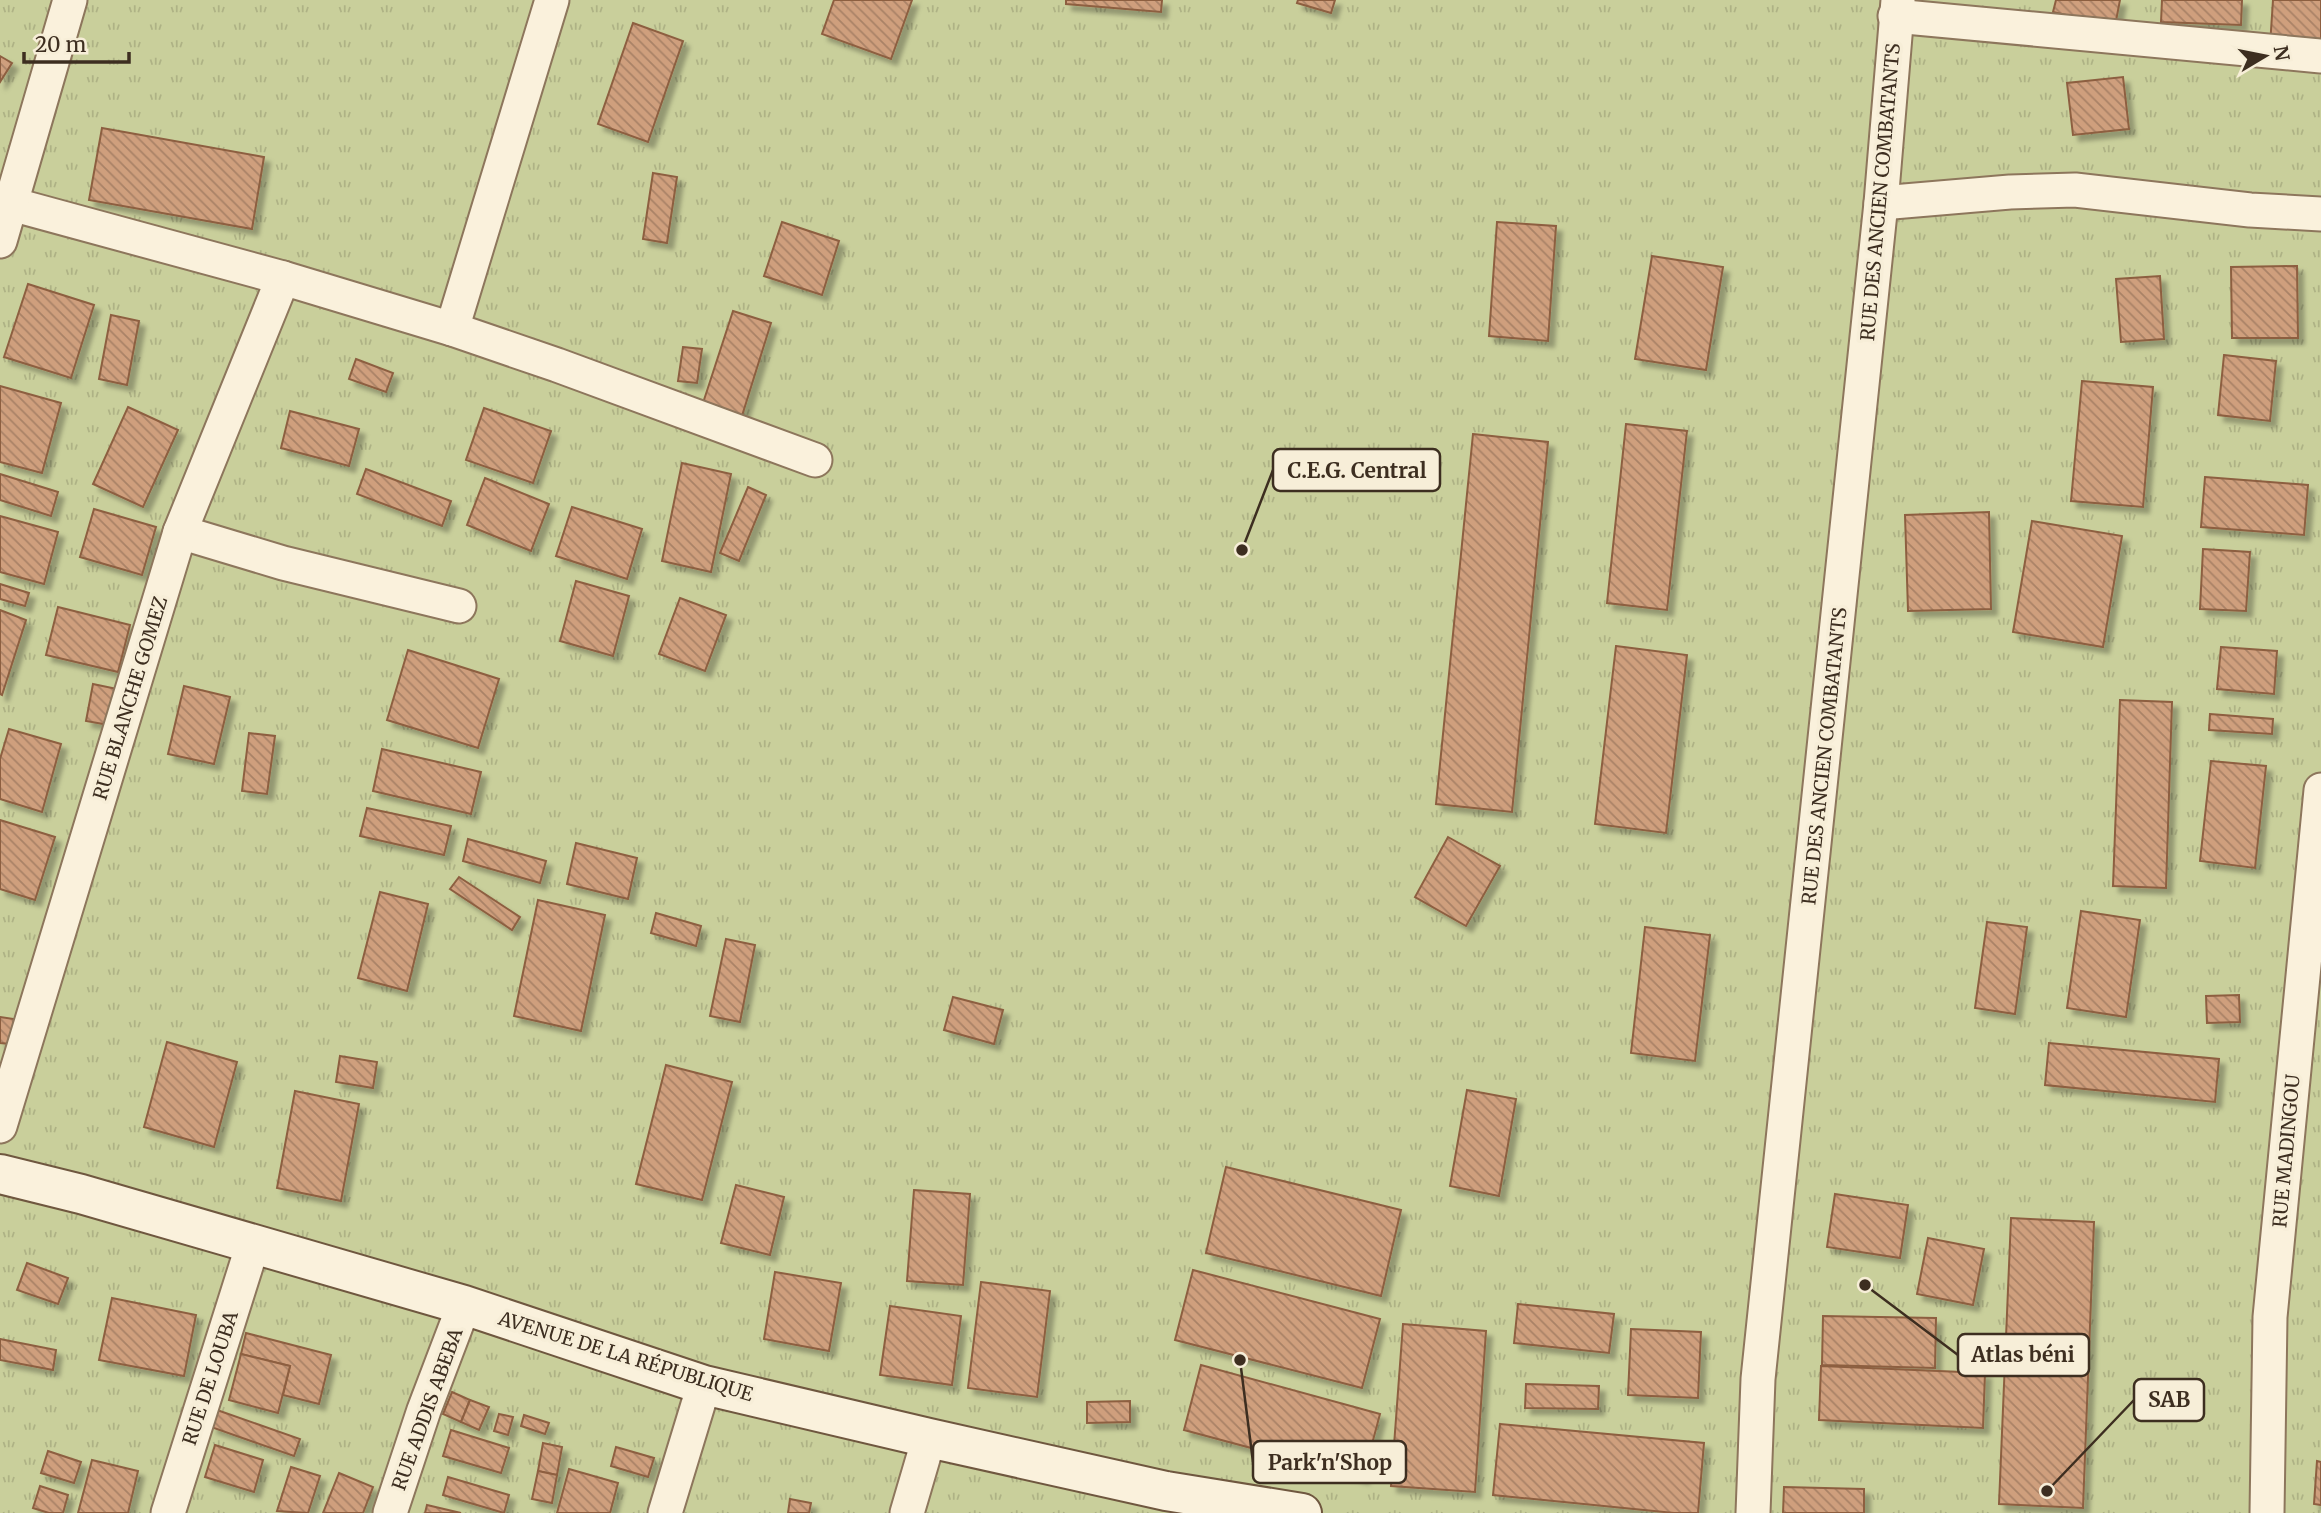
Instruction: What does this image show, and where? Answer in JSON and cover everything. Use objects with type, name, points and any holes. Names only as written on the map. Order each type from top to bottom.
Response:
[{"type":"street","points":[[0,241],[6,203],[70,0]]},
{"type":"street","points":[[452,329],[552,0]]},
{"type":"street","points":[[1897,8],[2321,56]]},
{"type":"street","name":"RUE DES ANCIEN COMBATANTS","points":[[1754,1513],[1758,1378],[1881,203],[1897,8]]},
{"type":"street","points":[[1881,203],[2010,192],[2075,190],[2250,210],[2321,214]]},
{"type":"street","points":[[6,203],[283,278],[452,329],[815,460]]},
{"type":"street","name":"RUE BLANCHE GOMEZ","points":[[0,1126],[180,532],[283,278]]},
{"type":"street","points":[[180,532],[282,563],[458,606]]},
{"type":"street","name":"RUE MADINGOU","points":[[2267,1513],[2270,1317],[2321,790]]},
{"type":"street","name":"AVENUE DE LA RÉPUBLIQUE","points":[[0,1174],[81,1194],[464,1305],[704,1385],[929,1438],[1162,1502],[1302,1513]]},
{"type":"street","name":"RUE DE LOUBA","points":[[167,1513],[253,1244]]},
{"type":"street","name":"RUE ADDIS ABEBA","points":[[390,1513],[424,1410],[464,1305]]},
{"type":"street","points":[[665,1513],[704,1385]]},
{"type":"street","points":[[907,1513],[929,1438]]},
{"type":"green space","points":[[0,0],[2321,0],[2321,1513],[0,1513]]},
{"type":"building","points":[[834,0],[912,0],[891,59],[822,34]]},
{"type":"building","points":[[1066,0],[1162,0],[1161,12],[1066,4]]},
{"type":"building","points":[[1298,0],[1335,0],[1331,13],[1297,3]]},
{"type":"building","points":[[2056,0],[2120,0],[2115,26],[2053,12]]},
{"type":"building","points":[[2162,0],[2242,0],[2241,25],[2161,22]]},
{"type":"building","points":[[2273,0],[2321,0],[2321,49],[2270,46]]},
{"type":"building","points":[[633,23],[683,41],[648,142],[598,124]]},
{"type":"building","points":[[0,56],[12,63],[0,82]]},
{"type":"building","points":[[2123,77],[2129,129],[2073,135],[2067,83]]},
{"type":"building","points":[[102,128],[264,157],[252,229],[89,200]]},
{"type":"building","points":[[653,173],[677,177],[667,243],[643,239]]},
{"type":"building","points":[[782,222],[839,241],[822,295],[764,276]]},
{"type":"building","points":[[1497,222],[1556,226],[1548,341],[1489,336]]},
{"type":"building","points":[[1652,256],[1723,267],[1706,370],[1635,359]]},
{"type":"building","points":[[2297,266],[2298,338],[2232,338],[2231,267]]},
{"type":"building","points":[[2160,276],[2164,339],[2121,342],[2116,279]]},
{"type":"building","points":[[28,284],[94,305],[71,378],[4,357]]},
{"type":"building","points":[[733,311],[771,323],[741,419],[702,406]]},
{"type":"building","points":[[111,315],[139,321],[127,385],[99,379]]},
{"type":"building","points":[[683,347],[702,349],[697,383],[678,381]]},
{"type":"building","points":[[2224,355],[2276,361],[2270,421],[2218,415]]},
{"type":"building","points":[[356,359],[393,373],[386,392],[349,379]]},
{"type":"building","points":[[2082,381],[2153,387],[2143,507],[2071,501]]},
{"type":"building","points":[[0,386],[61,403],[42,473],[0,462]]},
{"type":"building","points":[[128,407],[178,430],[143,507],[93,484]]},
{"type":"building","points":[[484,408],[551,431],[533,483],[466,460]]},
{"type":"building","points":[[290,411],[359,429],[349,466],[281,448]]},
{"type":"building","points":[[1626,424],[1687,431],[1667,610],[1607,603]]},
{"type":"building","points":[[1473,434],[1548,442],[1512,812],[1436,804]]},
{"type":"building","points":[[682,463],[731,474],[711,572],[662,561]]},
{"type":"building","points":[[366,469],[451,501],[442,526],[357,494]]},
{"type":"building","points":[[0,474],[58,492],[51,516],[0,500]]},
{"type":"building","points":[[2205,477],[2308,485],[2304,535],[2201,527]]},
{"type":"building","points":[[485,478],[549,504],[531,551],[467,525]]},
{"type":"building","points":[[748,487],[766,495],[739,561],[720,553]]},
{"type":"building","points":[[572,507],[642,529],[627,579],[556,556]]},
{"type":"building","points":[[94,509],[156,527],[142,575],[80,557]]},
{"type":"building","points":[[1989,512],[1991,609],[1908,611],[1905,515]]},
{"type":"building","points":[[0,516],[58,532],[44,584],[0,572]]},
{"type":"building","points":[[2032,521],[2122,536],[2103,647],[2013,632]]},
{"type":"building","points":[[2203,549],[2250,552],[2246,611],[2200,609]]},
{"type":"building","points":[[576,581],[629,596],[613,656],[560,641]]},
{"type":"building","points":[[0,584],[29,593],[25,606],[0,599]]},
{"type":"building","points":[[680,598],[726,615],[705,671],[659,654]]},
{"type":"building","points":[[58,607],[130,625],[118,672],[46,655]]},
{"type":"building","points":[[0,610],[26,620],[2,695],[0,694]]},
{"type":"building","points":[[1616,646],[1687,655],[1666,833],[1595,824]]},
{"type":"building","points":[[2221,647],[2277,651],[2274,694],[2217,689]]},
{"type":"building","points":[[408,650],[499,679],[478,748],[387,720]]},
{"type":"building","points":[[93,684],[117,689],[109,725],[86,721]]},
{"type":"building","points":[[184,686],[230,697],[214,764],[168,754]]},
{"type":"building","points":[[2120,700],[2172,702],[2166,888],[2113,886]]},
{"type":"building","points":[[2210,714],[2273,719],[2272,734],[2209,730]]},
{"type":"building","points":[[9,729],[61,744],[42,812],[0,799],[0,759]]},
{"type":"building","points":[[249,733],[275,736],[267,794],[242,791]]},
{"type":"building","points":[[382,749],[481,772],[471,814],[373,791]]},
{"type":"building","points":[[2211,761],[2266,766],[2255,868],[2200,861]]},
{"type":"building","points":[[367,808],[451,826],[444,855],[360,836]]},
{"type":"building","points":[[0,820],[55,837],[35,900],[0,889]]},
{"type":"building","points":[[1448,837],[1500,866],[1466,926],[1415,897]]},
{"type":"building","points":[[468,839],[546,861],[540,883],[463,861]]},
{"type":"building","points":[[576,843],[637,858],[628,899],[567,884]]},
{"type":"building","points":[[459,877],[520,917],[512,930],[450,889]]},
{"type":"building","points":[[380,892],[428,904],[407,991],[358,978]]},
{"type":"building","points":[[538,900],[605,915],[581,1031],[514,1016]]},
{"type":"building","points":[[2081,911],[2140,920],[2126,1017],[2067,1008]]},
{"type":"building","points":[[656,913],[701,926],[696,946],[651,933]]},
{"type":"building","points":[[1987,922],[2027,927],[2015,1014],[1975,1008]]},
{"type":"building","points":[[1645,927],[1710,935],[1695,1061],[1631,1053]]},
{"type":"building","points":[[726,939],[755,945],[740,1022],[710,1016]]},
{"type":"building","points":[[2239,995],[2240,1022],[2207,1023],[2206,996]]},
{"type":"building","points":[[953,997],[1003,1010],[994,1044],[944,1030]]},
{"type":"building","points":[[0,1017],[14,1019],[10,1044],[0,1043]]},
{"type":"building","points":[[167,1042],[237,1062],[214,1147],[144,1127]]},
{"type":"building","points":[[2049,1043],[2219,1059],[2215,1102],[2045,1085]]},
{"type":"building","points":[[340,1056],[377,1062],[373,1088],[336,1082]]},
{"type":"building","points":[[666,1065],[732,1082],[702,1200],[636,1184]]},
{"type":"building","points":[[1467,1090],[1516,1099],[1499,1196],[1450,1186]]},
{"type":"building","points":[[295,1091],[359,1104],[341,1201],[277,1188]]},
{"type":"building","points":[[1226,1167],[1401,1210],[1381,1296],[1206,1253]]},
{"type":"building","points":[[736,1185],[784,1197],[770,1255],[721,1243]]},
{"type":"building","points":[[914,1190],[970,1194],[963,1285],[907,1281]]},
{"type":"building","points":[[1835,1194],[1908,1205],[1900,1258],[1827,1247]]},
{"type":"building","points":[[2011,1218],[2094,1222],[2083,1508],[1999,1504]]},
{"type":"building","points":[[1928,1238],[1984,1249],[1973,1305],[1917,1294]]},
{"type":"building","points":[[27,1263],[68,1278],[58,1304],[17,1290]]},
{"type":"building","points":[[1193,1270],[1380,1319],[1362,1388],[1175,1340]]},
{"type":"building","points":[[775,1272],[841,1283],[829,1351],[764,1339]]},
{"type":"building","points":[[981,1282],[1050,1291],[1037,1397],[968,1388]]},
{"type":"building","points":[[112,1298],[196,1315],[184,1376],[99,1360]]},
{"type":"building","points":[[1518,1304],[1614,1314],[1609,1353],[1514,1343]]},
{"type":"building","points":[[890,1306],[961,1316],[952,1385],[880,1375]]},
{"type":"building","points":[[1823,1316],[1936,1318],[1935,1368],[1822,1365]]},
{"type":"building","points":[[1403,1324],[1486,1331],[1475,1492],[1391,1486]]},
{"type":"building","points":[[1631,1329],[1701,1332],[1698,1398],[1628,1395]]},
{"type":"building","points":[[246,1333],[331,1355],[319,1404],[283,1395],[290,1366],[241,1354]]},
{"type":"building","points":[[0,1339],[56,1350],[53,1370],[0,1360]]},
{"type":"building","points":[[241,1354],[290,1366],[278,1413],[229,1400]]},
{"type":"building","points":[[1201,1365],[1380,1414],[1363,1478],[1184,1430]]},
{"type":"building","points":[[1821,1366],[1985,1373],[1983,1428],[1819,1420]]},
{"type":"building","points":[[1526,1384],[1599,1386],[1598,1409],[1525,1408]]},
{"type":"building","points":[[452,1392],[470,1400],[461,1422],[443,1414]]},
{"type":"building","points":[[470,1400],[489,1407],[479,1430],[461,1422]]},
{"type":"building","points":[[1130,1401],[1130,1422],[1087,1423],[1087,1402]]},
{"type":"building","points":[[217,1410],[300,1439],[294,1456],[211,1427]]},
{"type":"building","points":[[499,1414],[513,1417],[508,1435],[494,1431]]},
{"type":"building","points":[[524,1415],[549,1423],[545,1434],[521,1426]]},
{"type":"building","points":[[1500,1424],[1704,1443],[1698,1513],[1493,1495]]},
{"type":"building","points":[[451,1430],[509,1448],[501,1473],[443,1456]]},
{"type":"building","points":[[543,1443],[562,1447],[557,1475],[538,1471]]},
{"type":"building","points":[[215,1445],[263,1460],[254,1492],[205,1477]]},
{"type":"building","points":[[616,1447],[654,1458],[648,1477],[611,1466]]},
{"type":"building","points":[[48,1451],[81,1462],[74,1483],[41,1473]]},
{"type":"building","points":[[92,1460],[138,1471],[128,1513],[78,1513]]},
{"type":"building","points":[[2317,1461],[2321,1462],[2321,1505],[2314,1504]]},
{"type":"building","points":[[291,1467],[320,1476],[308,1513],[277,1511]]},
{"type":"building","points":[[569,1469],[618,1483],[610,1513],[557,1513]]},
{"type":"building","points":[[538,1471],[557,1475],[552,1503],[532,1499]]},
{"type":"building","points":[[339,1473],[373,1487],[363,1513],[323,1513]]},
{"type":"building","points":[[448,1477],[509,1495],[504,1513],[443,1495]]},
{"type":"building","points":[[40,1486],[68,1495],[63,1513],[49,1513],[33,1508]]},
{"type":"building","points":[[1784,1487],[1864,1489],[1864,1513],[1783,1513]]},
{"type":"building","points":[[790,1499],[811,1503],[809,1513],[788,1513]]},
{"type":"building","points":[[427,1505],[461,1513],[425,1513]]},
{"type":"place","name":"C.E.G. Central","points":[[1242,550]]},
{"type":"place","name":"Atlas béni","points":[[1865,1285]]},
{"type":"place","name":"Park'n'Shop","points":[[1240,1360]]},
{"type":"place","name":"SAB","points":[[2047,1491]]}]
